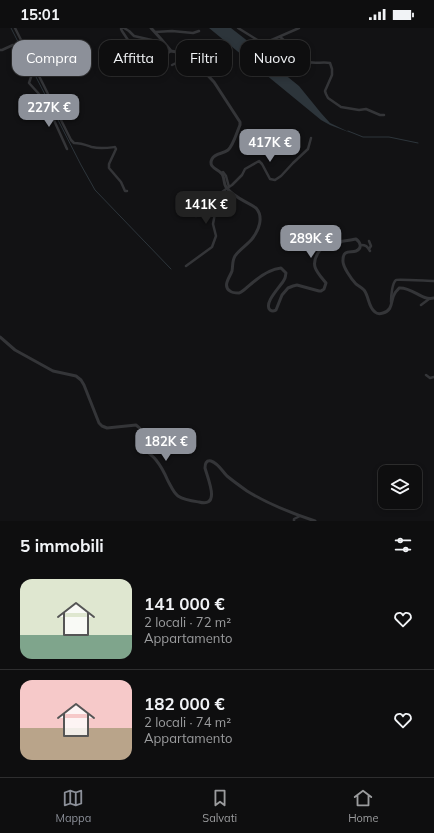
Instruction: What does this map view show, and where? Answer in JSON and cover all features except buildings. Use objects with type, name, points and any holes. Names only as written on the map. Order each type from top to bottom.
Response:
[{"type":"street","points":[[15,28],[21,40]]},
{"type":"street","points":[[128,40],[121,29],[123,28],[129,30],[134,36],[156,41],[168,53],[171,51],[176,52]]},
{"type":"street","points":[[151,28],[171,51]]},
{"type":"street","points":[[238,28],[259,41],[264,42],[270,42],[299,28]]},
{"type":"street","points":[[155,32],[172,31],[193,33],[199,31]]},
{"type":"street","points":[[280,37],[284,39],[296,55],[303,61],[314,64],[330,63],[332,75],[325,91],[328,98],[340,107],[359,110],[366,109],[380,116],[384,115]]},
{"type":"street","points":[[0,50],[13,45],[16,46],[31,74],[30,83],[40,94],[67,149]]},
{"type":"street","points":[[172,64],[176,63]]},
{"type":"street","points":[[39,76],[71,140],[74,143],[99,148],[115,147],[116,149],[109,164],[109,168],[121,182],[125,191],[127,191]]},
{"type":"street","points":[[208,76],[214,82],[240,122],[231,146],[228,150],[212,158],[212,167],[221,173],[225,185],[236,197],[258,210],[260,219],[259,226],[253,238],[236,255],[233,261],[231,273],[226,285],[227,288],[236,293],[240,292],[257,279],[269,272],[281,268],[286,274],[285,277],[268,304],[269,308],[273,312],[276,310],[282,294],[288,288],[297,285],[319,291],[324,289],[326,283],[314,267],[314,263],[321,249],[325,246],[356,239],[361,245],[367,246],[369,250],[371,246],[369,241]]},
{"type":"street","points":[[29,109],[34,108],[43,101]]},
{"type":"street","points":[[196,216],[207,208],[219,194],[232,185],[242,175],[244,168],[259,161],[270,179],[275,180],[279,178],[292,163],[308,149],[311,138]]},
{"type":"street","points":[[186,266],[212,247],[214,243],[216,236],[213,224],[214,215],[222,192]]},
{"type":"street","points":[[291,249],[296,245],[310,251],[314,251],[324,241],[328,241],[329,244]]},
{"type":"street","points":[[361,245],[356,251],[349,251],[346,253],[343,258],[343,262],[344,266],[354,280],[365,292],[374,312],[378,314],[386,312],[390,308],[392,297],[399,288],[407,288],[429,299]]},
{"type":"street","points":[[391,305],[392,290],[396,280],[434,281]]},
{"type":"street","points":[[421,305],[429,299],[434,298]]},
{"type":"street","points":[[0,338],[15,350],[53,371],[76,376],[81,380],[99,423],[102,426],[106,428],[136,426],[140,428],[143,447],[156,460],[178,496],[184,499],[203,503],[207,503],[211,500],[212,495],[205,468],[205,464],[210,460],[214,462],[226,475],[247,491],[281,510],[315,521]]},
{"type":"street","points":[[426,375],[430,378],[434,377]]},
{"type":"street","points":[[294,521],[294,519],[300,516]]},
{"type":"shaded area","points":[[209,28],[231,28],[246,40],[240,40],[240,53],[232,47],[232,40],[224,40]]},
{"type":"shaded area","points":[[267,76],[287,76],[299,86],[330,123],[351,133],[321,120]]},
{"type":"waterway","points":[[11,28],[95,190],[171,269]]},
{"type":"waterway","points":[[348,131],[363,137],[389,137],[418,143]]}]
